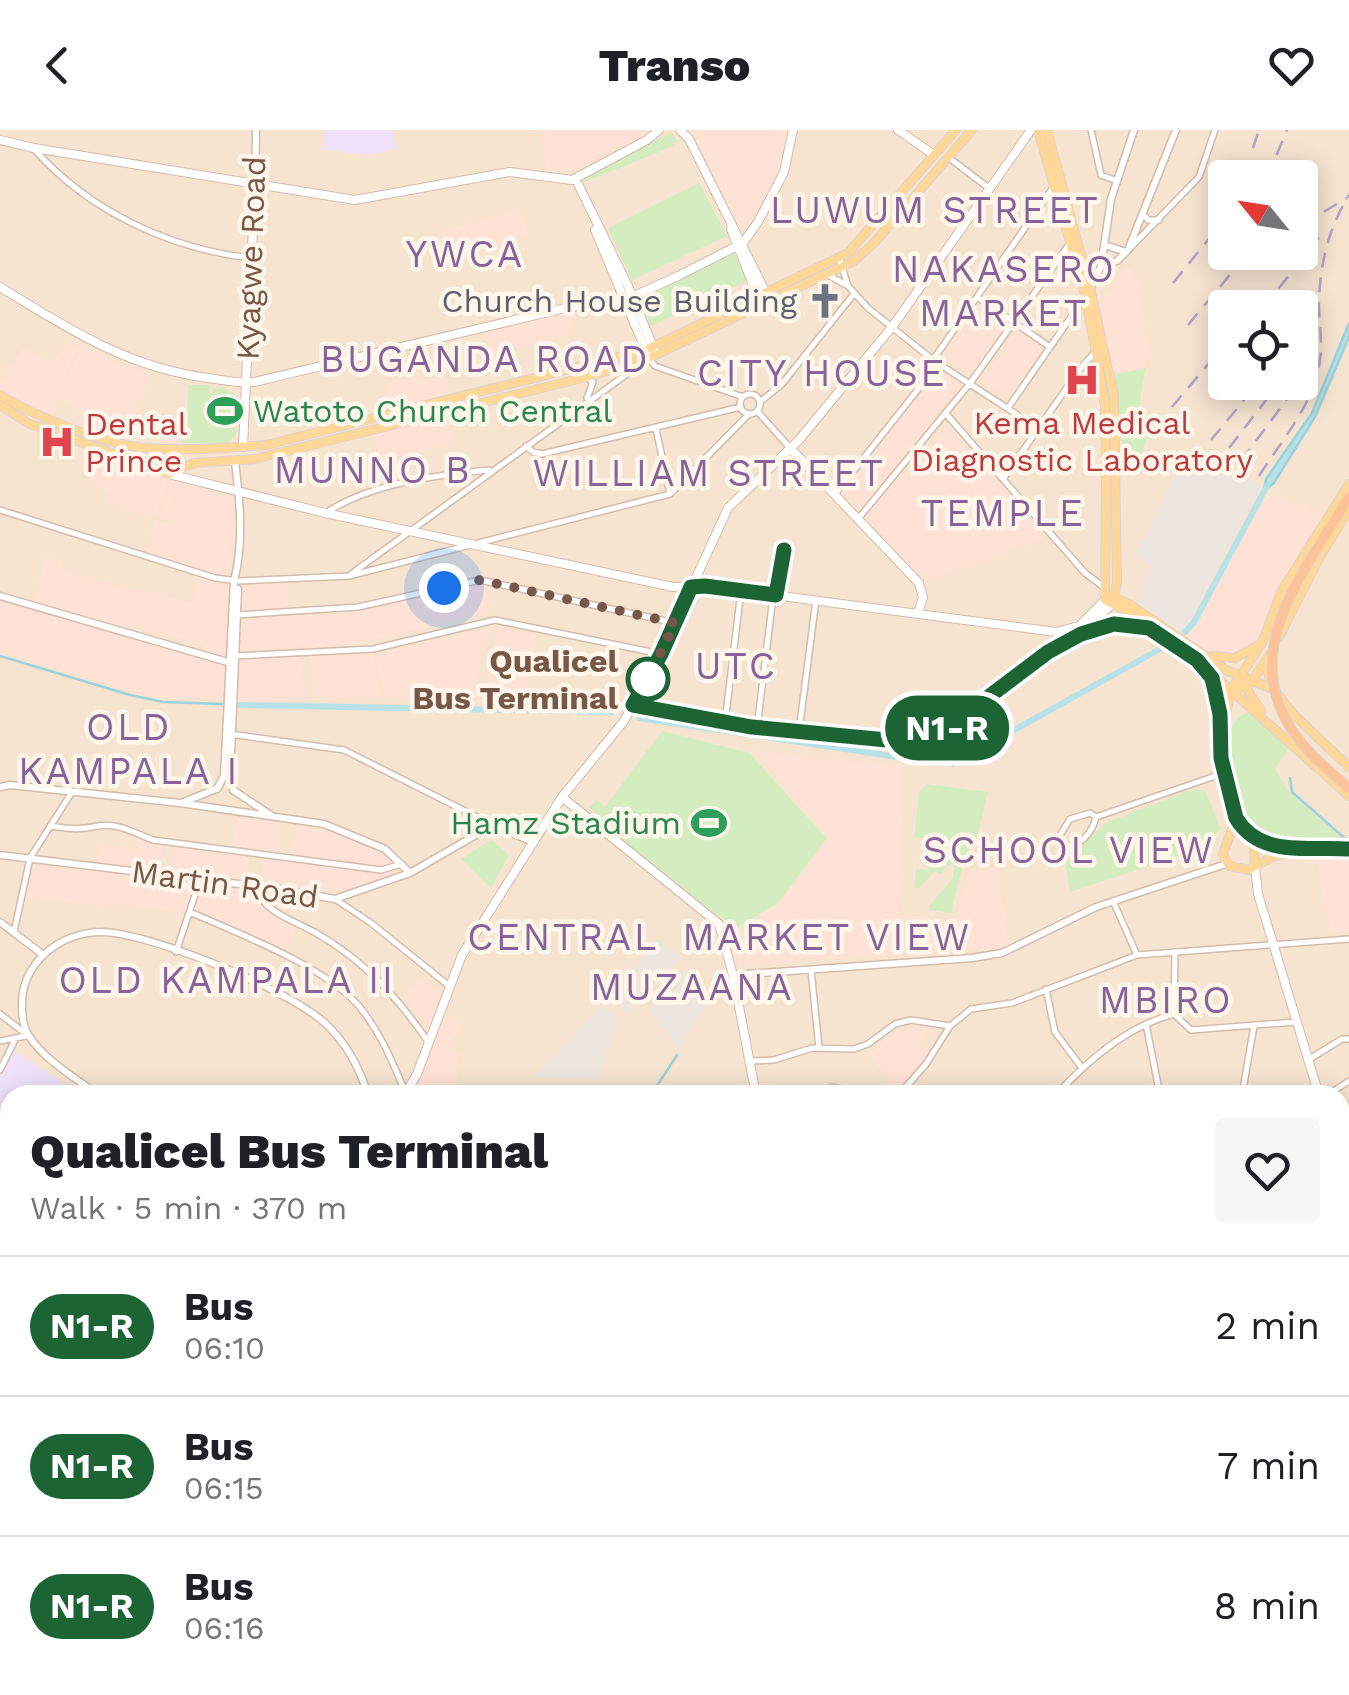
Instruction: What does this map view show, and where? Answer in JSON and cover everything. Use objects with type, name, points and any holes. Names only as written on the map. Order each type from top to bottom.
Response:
[{"type":"highway","points":[[1349,498],[1289,593],[1278,620],[1273,653],[1275,686],[1295,734],[1349,788]]},
{"type":"main road","points":[[0,140],[355,200],[496,173],[574,179],[659,130]]},
{"type":"main road","points":[[680,130],[689,134],[763,297]]},
{"type":"main road","points":[[0,286],[84,339],[144,365],[171,373],[246,383],[570,307],[629,298],[740,245],[784,172],[793,130]]},
{"type":"main road","points":[[898,130],[936,153]]},
{"type":"main road","points":[[906,130],[936,153]]},
{"type":"main road","points":[[841,262],[956,130]]},
{"type":"main road","points":[[165,472],[197,462],[251,460],[426,418],[586,377],[651,352],[867,250],[972,130]]},
{"type":"main road","points":[[1034,130],[1088,292]]},
{"type":"main road","points":[[410,1085],[462,955],[562,797],[624,722],[661,654],[728,508],[791,449],[892,327],[1034,130]]},
{"type":"main road","points":[[1048,130],[1073,240],[1084,268],[1116,418],[1117,576],[1109,597],[1081,634]]},
{"type":"main road","points":[[574,179],[651,352]]},
{"type":"main road","name":"Kyagwe Road","points":[[247,446],[254,184]]},
{"type":"main road","points":[[0,405],[35,425],[165,472],[240,494],[673,587],[742,591],[1039,630],[1073,629],[1090,619],[1109,597],[1101,350]]},
{"type":"main road","points":[[0,394],[40,416],[126,444],[163,448],[247,446],[651,352]]},
{"type":"main road","points":[[424,406],[431,411],[426,418]]},
{"type":"main road","points":[[35,425],[34,419],[40,416]]},
{"type":"main road","points":[[1105,418],[1116,418]]},
{"type":"main road","points":[[247,446],[255,454],[251,460]]},
{"type":"main road","points":[[163,448],[153,459],[165,472]]},
{"type":"main road","points":[[791,449],[919,583],[923,597],[918,614]]},
{"type":"main road","points":[[1106,480],[1118,478]]},
{"type":"main road","points":[[1220,743],[1232,690],[1262,643],[1281,592],[1349,484]]},
{"type":"main road","points":[[1249,684],[1273,649],[1319,558],[1349,510]]},
{"type":"main road","points":[[1117,576],[1128,604]]},
{"type":"main road","points":[[1109,597],[1128,604],[1198,656],[1349,796]]},
{"type":"main road","points":[[1109,597],[1149,628],[1242,676],[1270,723]]},
{"type":"main road","points":[[633,705],[757,728],[918,743],[934,738],[1048,652],[1081,634],[1114,624],[1149,628]]},
{"type":"main road","points":[[1039,630],[1048,638],[1048,652]]},
{"type":"main road","points":[[1198,656],[1227,660],[1244,656],[1262,643]]},
{"type":"main road","points":[[1273,649],[1267,668],[1273,689],[1295,716],[1349,767]]},
{"type":"main road","points":[[1198,656],[1217,692],[1224,773],[1236,818],[1254,839],[1276,846],[1349,849]]},
{"type":"main road","points":[[1232,690],[1249,684],[1273,689]]},
{"type":"main road","points":[[562,797],[718,923],[733,975],[754,1085]]},
{"type":"main road","points":[[1236,818],[1223,854],[1226,864],[1256,883]]},
{"type":"main road","points":[[1254,839],[1256,883],[1296,1022],[1319,1085]]},
{"type":"main road","points":[[1235,870],[1274,856],[1314,848]]},
{"type":"street","name":"Kyagwe Road","points":[[254,184],[256,130]]},
{"type":"street","points":[[1090,130],[1101,174],[1116,182]]},
{"type":"street","points":[[1008,408],[1088,292],[1102,261],[1108,209],[1134,130]]},
{"type":"street","points":[[1127,251],[1176,130]]},
{"type":"street","points":[[1084,268],[1116,261],[1199,178],[1215,130]]},
{"type":"street","points":[[34,148],[61,178],[121,217],[213,252],[251,258]]},
{"type":"street","points":[[948,157],[990,189]]},
{"type":"street","points":[[836,493],[936,362],[976,297],[1055,185]]},
{"type":"street","points":[[1144,216],[1159,220]]},
{"type":"street","points":[[858,520],[971,382],[1073,240]]},
{"type":"street","points":[[1105,245],[1127,251]]},
{"type":"street","points":[[841,262],[853,294],[892,327],[936,362],[1039,429]]},
{"type":"street","points":[[824,270],[848,286]]},
{"type":"street","points":[[0,510],[183,569],[236,581],[349,576],[479,544],[670,494],[782,384],[853,294]]},
{"type":"street","points":[[976,297],[1050,347]]},
{"type":"street","points":[[1004,480],[1080,368],[1101,350]]},
{"type":"street","points":[[349,576],[651,352],[654,366],[743,397],[755,395],[760,402]]},
{"type":"street","points":[[573,369],[593,386],[583,404]]},
{"type":"street","points":[[741,407],[743,397]]},
{"type":"street","points":[[526,446],[542,454],[741,407],[753,412],[791,449]]},
{"type":"street","points":[[946,414],[1109,597]]},
{"type":"street","points":[[656,429],[670,494]]},
{"type":"street","points":[[217,789],[224,776],[234,660],[240,494],[235,462]]},
{"type":"street","points":[[325,513],[356,494],[456,473],[493,470]]},
{"type":"street","points":[[235,615],[358,608],[480,580],[675,623]]},
{"type":"street","points":[[725,722],[742,591]]},
{"type":"street","points":[[757,728],[774,595]]},
{"type":"street","points":[[0,596],[234,660],[373,649],[493,620],[661,654]]},
{"type":"street","points":[[798,732],[816,600]]},
{"type":"street","points":[[229,734],[234,791]]},
{"type":"street","points":[[229,734],[344,750],[533,842]]},
{"type":"street","points":[[1096,817],[1224,773]]},
{"type":"street","points":[[0,787],[10,784],[315,822],[385,849],[410,873]]},
{"type":"street","points":[[180,803],[225,787],[276,819]]},
{"type":"street","points":[[14,932],[30,858],[72,792]]},
{"type":"street","points":[[1090,813],[1096,817],[1092,830],[1078,843],[1070,846],[1058,842],[1070,820],[1090,813]]},
{"type":"street","name":"Martin Road","points":[[0,855],[335,899],[410,873],[493,825]]},
{"type":"street","points":[[50,826],[83,831],[102,826],[134,830],[154,840],[381,870],[402,864]]},
{"type":"street","points":[[733,975],[972,958],[1002,952],[1074,916],[1226,864]]},
{"type":"street","points":[[176,952],[200,880]]},
{"type":"street","points":[[257,886],[258,895],[268,907],[346,951],[388,988],[429,1043]]},
{"type":"street","points":[[335,899],[448,986]]},
{"type":"street","points":[[1113,901],[1137,954]]},
{"type":"street","points":[[190,912],[280,953],[344,990],[371,1022],[402,1085]]},
{"type":"street","points":[[0,922],[42,954]]},
{"type":"street","points":[[28,1036],[23,1022],[24,990],[34,964],[42,954],[66,941],[96,932],[133,938],[176,952],[259,983],[310,1011],[350,1054],[364,1085]]},
{"type":"street","points":[[908,1085],[950,1026],[971,1009],[1012,1003],[1137,954],[1349,939]]},
{"type":"street","points":[[1175,951],[1174,1014],[1195,1031],[1296,1022]]},
{"type":"street","points":[[811,970],[818,1048]]},
{"type":"street","points":[[1046,989],[1054,1032],[1082,1068]]},
{"type":"street","points":[[0,1014],[86,1085]]},
{"type":"street","points":[[1066,1085],[1082,1068],[1146,1024],[1174,1014]]},
{"type":"street","points":[[749,1062],[774,1060],[818,1048],[861,1047],[896,1024],[910,1020],[950,1026]]},
{"type":"street","points":[[1146,1024],[1158,1085]]},
{"type":"street","points":[[1244,1085],[1254,1026]]},
{"type":"street","points":[[0,1042],[28,1036]]},
{"type":"street","points":[[0,1070],[16,1038]]},
{"type":"street","points":[[1308,1060],[1349,1038]]},
{"type":"shaded area","points":[[0,130],[1349,130],[1349,1085],[0,1085]]},
{"type":"shaded area","points":[[325,130],[392,130],[397,149],[365,155],[322,149]]},
{"type":"shaded area","points":[[541,130],[654,130],[570,173],[550,173],[545,164]]},
{"type":"shaded area","points":[[693,130],[785,130],[784,167],[753,222],[742,225],[736,220]]},
{"type":"shaded area","points":[[520,208],[529,236],[440,262],[433,234]]},
{"type":"shaded area","points":[[1126,266],[1142,281],[1138,293],[1150,350],[1146,368],[1115,374],[1099,306]]},
{"type":"shaded area","points":[[979,301],[1009,322],[972,376],[942,355]]},
{"type":"shaded area","points":[[574,308],[571,335],[488,355],[484,332]]},
{"type":"shaded area","points":[[1016,329],[1043,347],[1012,393],[1003,395],[982,381]]},
{"type":"shaded area","points":[[66,342],[78,347],[65,373],[69,375],[81,347],[149,375],[124,441],[76,425],[81,409],[66,404],[67,400],[60,398],[54,417],[27,408],[0,391],[0,384],[23,348],[52,365]]},
{"type":"shaded area","points":[[936,366],[971,384],[874,504],[951,424],[1043,539],[919,583],[858,519],[864,513],[854,498],[836,493]]},
{"type":"shaded area","points":[[419,376],[420,381],[444,376],[449,397],[392,410],[386,383]]},
{"type":"shaded area","points":[[447,416],[454,443],[380,460],[375,433]]},
{"type":"shaded area","points":[[97,454],[168,479],[155,518],[107,503],[110,491],[89,482]]},
{"type":"shaded area","points":[[1198,457],[1262,485],[1183,633],[1137,601],[1141,599],[1149,565],[1134,555],[1182,459]]},
{"type":"shaded area","points":[[172,480],[233,501],[230,577],[146,554],[155,521],[178,525],[160,518]]},
{"type":"shaded area","points":[[1269,493],[1329,516],[1253,645],[1226,655],[1207,650],[1188,637],[1200,622],[1227,564]]},
{"type":"shaded area","points":[[46,558],[62,563],[61,569],[90,579],[192,603],[200,575],[229,583],[231,593],[226,593],[221,610],[230,613],[226,655],[204,651],[205,645],[135,626],[133,631],[34,602]]},
{"type":"shaded area","points":[[475,583],[484,586],[490,612],[348,645],[238,649],[239,619],[362,610]]},
{"type":"shaded area","points":[[240,584],[287,584],[288,609],[239,612]]},
{"type":"shaded area","points":[[0,600],[228,667],[225,701],[134,692],[0,652]]},
{"type":"shaded area","points":[[499,628],[536,635],[526,699],[486,698]]},
{"type":"shaded area","points":[[481,629],[485,634],[474,697],[385,698],[375,655]]},
{"type":"shaded area","points":[[366,651],[372,655],[381,699],[324,698],[315,694],[310,687],[311,654]]},
{"type":"shaded area","points":[[303,655],[302,681],[311,704],[236,702],[238,661]]},
{"type":"shaded area","points":[[755,751],[902,766],[899,915],[956,921],[969,870],[1000,868],[1008,947],[739,965],[733,935],[778,907],[830,837]]},
{"type":"shaded area","points":[[238,818],[283,823],[279,853],[233,845]]},
{"type":"shaded area","points":[[296,827],[330,833],[331,830],[386,854],[396,865],[395,873],[391,878],[327,890],[259,884],[263,855],[348,865],[288,855]]},
{"type":"shaded area","points":[[139,835],[164,843],[161,872],[98,863],[100,847],[125,847],[125,851],[137,852]]},
{"type":"shaded area","points":[[176,844],[250,853],[245,882],[171,873]]},
{"type":"shaded area","points":[[1349,858],[1349,934],[1332,934],[1315,859]]},
{"type":"shaded area","points":[[35,861],[193,882],[192,894],[187,912],[26,898]]},
{"type":"shaded area","points":[[205,883],[253,893],[253,900],[298,924],[285,953],[194,911],[200,887]]},
{"type":"shaded area","points":[[658,939],[680,957],[627,1013],[608,996]]},
{"type":"shaded area","points":[[684,970],[710,997],[679,1049],[648,1010]]},
{"type":"shaded area","points":[[426,976],[441,996],[431,1023],[420,1019],[403,994]]},
{"type":"shaded area","points":[[600,1006],[617,1018],[598,1080],[534,1077]]},
{"type":"shaded area","points":[[445,1015],[462,1025],[447,1050],[460,1053],[456,1085],[417,1085]]},
{"type":"shaded area","points":[[905,1025],[927,1027],[920,1045],[929,1051],[902,1085],[890,1085],[870,1053]]},
{"type":"shaded area","points":[[15,1051],[65,1085],[0,1085]]},
{"type":"green space","points":[[672,132],[677,141],[671,147],[585,182],[583,177]]},
{"type":"green space","points":[[699,183],[727,236],[632,280],[608,228]]},
{"type":"green space","points":[[734,253],[748,280],[651,326],[639,299]]},
{"type":"green space","points":[[1146,368],[1141,409],[1150,431],[1133,475],[1125,476],[1115,374]]},
{"type":"green space","name":"Watoto Church Central","points":[[188,385],[209,385],[210,397],[214,388],[224,387],[238,397],[236,434],[228,444],[182,443]]},
{"type":"green space","points":[[1249,712],[1262,715],[1294,740],[1275,769],[1289,792],[1349,845],[1275,843],[1256,836],[1247,825],[1232,790],[1227,751],[1229,733],[1237,720]]},
{"type":"green space","name":"Hamz Stadium","points":[[662,731],[749,753],[826,838],[778,903],[735,929],[627,844],[589,807],[597,800],[605,807]]},
{"type":"green space","points":[[927,784],[988,792],[976,841],[965,855],[951,913],[930,910],[929,906],[953,878],[954,864],[945,865],[942,874],[935,871],[919,888],[914,888],[916,869],[928,870],[929,862],[944,861],[954,845],[949,840],[929,851],[932,840],[914,837],[919,792]]},
{"type":"green space","points":[[1194,789],[1206,792],[1220,829],[1207,847],[1070,892],[1064,856],[1108,822]]},
{"type":"green space","points":[[491,840],[509,855],[491,888],[461,859]]},
{"type":"water","points":[[1349,323],[1349,337],[1315,417],[1274,483],[1264,491],[1266,479],[1318,398]]},
{"type":"waterway","points":[[1185,632],[1267,486]]},
{"type":"waterway","points":[[953,764],[1160,649]]},
{"type":"waterway","points":[[0,656],[130,695],[163,702],[223,704]]},
{"type":"waterway","points":[[240,705],[612,712]]},
{"type":"waterway","points":[[639,718],[924,761]]},
{"type":"waterway","points":[[1290,778],[1292,792],[1349,842]]},
{"type":"waterway","points":[[658,1085],[677,1055]]},
{"type":"railway","points":[[1253,148],[1259,130]]},
{"type":"railway","points":[[1274,160],[1287,130]]},
{"type":"railway","points":[[1259,476],[1296,421],[1317,376],[1322,271],[1331,232],[1349,195]]},
{"type":"railway","points":[[1318,213],[1347,198]]},
{"type":"railway","points":[[1277,290],[1325,230]]},
{"type":"railway","points":[[1173,283],[1208,240]]},
{"type":"railway","points":[[1188,325],[1234,270]]},
{"type":"railway","points":[[1172,407],[1208,364]]},
{"type":"railway","points":[[1211,440],[1244,400]]},
{"type":"railway","points":[[1229,448],[1266,400]]},
{"type":"railway","points":[[1241,461],[1286,400]]},
{"type":"bus line","name":"N1-R","points":[[784,550],[776,595],[691,587],[633,705],[752,727],[918,743],[934,738],[1048,652],[1081,634],[1114,624],[1149,628],[1197,660],[1212,678],[1220,714],[1221,758],[1241,827],[1262,844],[1349,849]]},
{"type":"place","name":"Church House Building","points":[[825,301]]},
{"type":"place","name":"Kema Medical Diagnostic Laboratory","points":[[1082,380]]},
{"type":"place","name":"Watoto Church Central","points":[[225,411]]},
{"type":"place","name":"Dental Prince","points":[[57,442]]},
{"type":"place","name":"Qualicel Bus Terminal","points":[[648,679]]},
{"type":"place","name":"Hamz Stadium","points":[[709,823]]},
{"type":"district","name":"LUWUM STREET","points":[[935,210]]},
{"type":"district","name":"YWCA","points":[[465,254]]},
{"type":"district","name":"NAKASERO MARKET","points":[[1004,290]]},
{"type":"district","name":"BUGANDA ROAD","points":[[485,359]]},
{"type":"district","name":"CITY HOUSE","points":[[822,373]]},
{"type":"district","name":"MUNNO B","points":[[373,470]]},
{"type":"district","name":"WILLIAM STREET","points":[[709,473]]},
{"type":"district","name":"TEMPLE","points":[[1003,513]]},
{"type":"district","name":"UTC","points":[[736,666]]},
{"type":"district","name":"OLD KAMPALA I","points":[[129,749]]},
{"type":"district","name":"SCHOOL VIEW","points":[[1069,850]]},
{"type":"district","name":"CENTRAL","points":[[563,937]]},
{"type":"district","name":"MARKET VIEW","points":[[827,937]]},
{"type":"district","name":"OLD KAMPALA II","points":[[227,980]]},
{"type":"district","name":"MUZAANA","points":[[692,987]]},
{"type":"district","name":"MBIRO","points":[[1166,1000]]},
{"type":"route","points":[[444,588],[480,580],[675,623],[648,679]]}]
